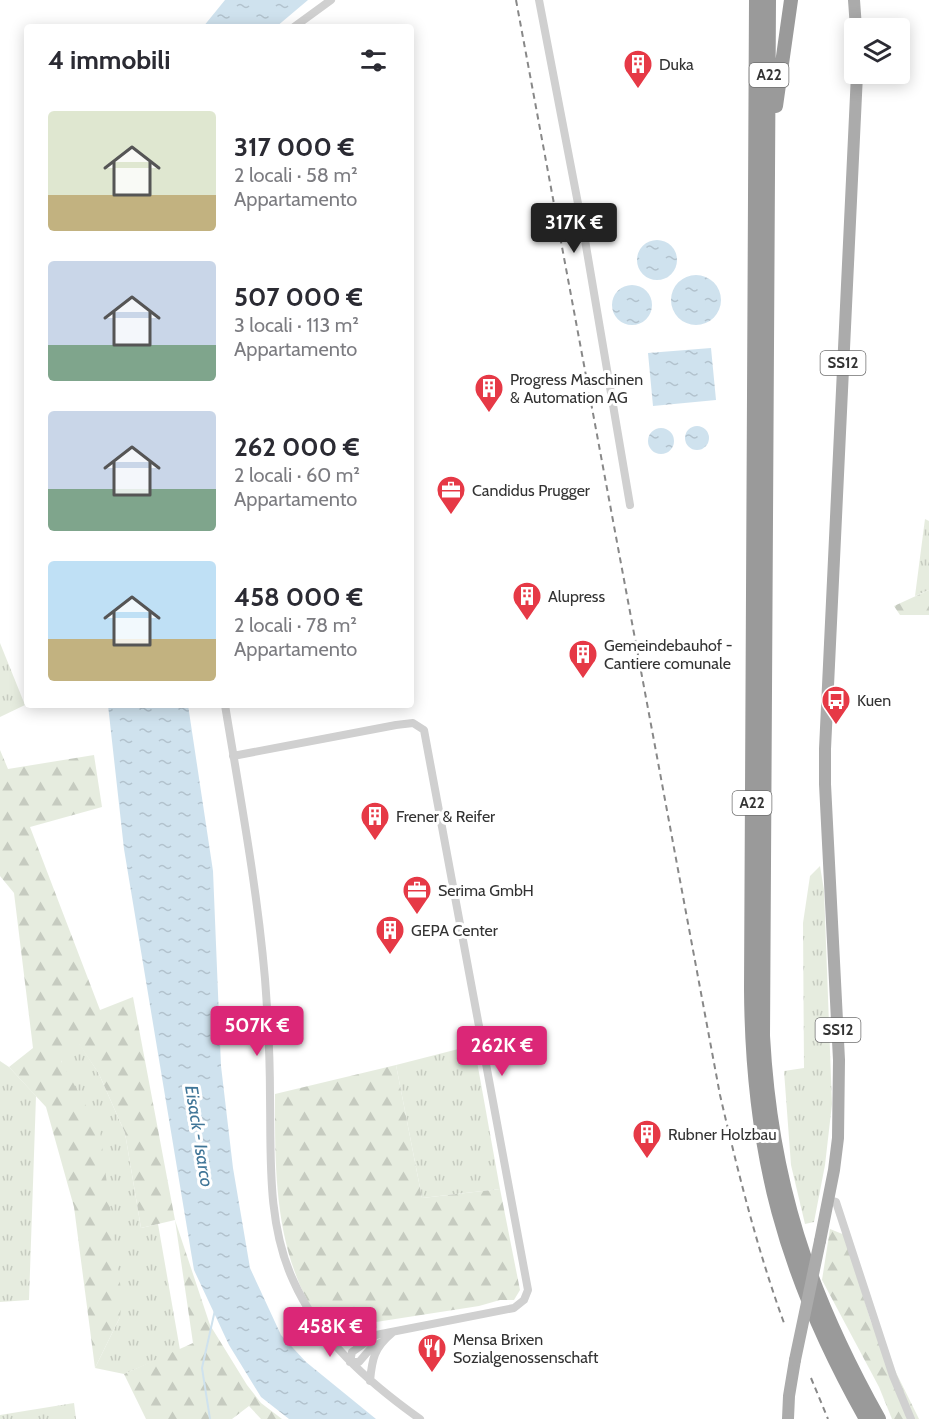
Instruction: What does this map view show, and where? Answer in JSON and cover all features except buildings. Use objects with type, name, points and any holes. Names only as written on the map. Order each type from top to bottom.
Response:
[{"type":"highway","name":"A22","points":[[754,0],[756,24],[751,989],[753,1074],[764,1152],[787,1245],[824,1340],[866,1419]]},
{"type":"highway","name":"A22","points":[[769,0],[763,1025],[765,1071],[775,1149],[798,1242],[834,1334],[879,1419]]},
{"type":"highway","points":[[769,149],[791,0]]},
{"type":"main road","points":[[854,0],[855,18]]},
{"type":"main road","name":"SS12","points":[[788,1419],[795,1360],[828,1200],[838,1138],[840,1060],[828,860],[825,749],[857,84]]},
{"type":"street","points":[[298,24],[331,0]]},
{"type":"street","points":[[539,0],[585,240],[630,505]]},
{"type":"street","points":[[225,708],[257,895],[269,1054],[273,1193],[279,1237],[292,1278],[307,1307],[329,1337],[370,1381],[420,1419]]},
{"type":"street","points":[[233,756],[396,725],[413,723],[424,729],[528,1290],[524,1300],[514,1308],[393,1332],[378,1339],[359,1362],[350,1362]]},
{"type":"street","points":[[828,1200],[836,1202],[893,1376],[911,1419]]},
{"type":"street","points":[[329,1337],[378,1339]]},
{"type":"street","points":[[370,1381],[378,1339]]},
{"type":"green space","points":[[925,519],[929,521],[929,590],[915,596]]},
{"type":"green space","points":[[929,590],[929,615],[900,615],[894,606]]},
{"type":"green space","points":[[0,643],[24,705],[0,717]]},
{"type":"green space","points":[[0,750],[8,769],[94,755],[102,807],[30,827],[100,1010],[133,997],[175,1220],[141,1228],[125,1133],[99,1074],[79,1044],[61,1061],[100,1131],[122,1298],[120,1317],[95,1368],[74,1207],[46,1107],[9,1067],[33,1048],[14,893],[0,876]]},
{"type":"green space","points":[[820,866],[824,890],[832,1104],[825,1165],[814,1222],[805,1224],[791,1165],[784,1071],[804,1068],[803,923],[810,876]]},
{"type":"green space","points":[[79,1043],[99,1074],[125,1133],[141,1228],[158,1224],[180,1350],[124,1374],[95,1368],[120,1317],[61,1060]]},
{"type":"green space","points":[[474,1045],[500,1189],[422,1198],[396,1065]]},
{"type":"green space","points":[[0,1061],[9,1067],[36,1096],[29,1300],[0,1302]]},
{"type":"green space","points":[[396,1065],[422,1198],[500,1189],[520,1290],[514,1300],[500,1300],[479,1306],[376,1322],[377,1328],[359,1333],[346,1335],[334,1333],[322,1324],[307,1300],[288,1251],[282,1225],[276,1173],[275,1094]]},
{"type":"green space","points":[[175,1220],[210,1325],[247,1385],[261,1403],[282,1419],[261,1419],[249,1406],[232,1419],[146,1419],[124,1374],[193,1343]]},
{"type":"green space","points":[[830,1229],[845,1235],[871,1322],[919,1419],[892,1419],[879,1387],[822,1280]]},
{"type":"green space","points":[[74,1403],[76,1419],[0,1419],[0,1415]]},
{"type":"water","points":[[225,0],[308,0],[280,24],[205,24]]},
{"type":"water","points":[[657,240],[665,241],[671,246],[676,252],[676,268],[671,274],[665,279],[657,280],[649,279],[643,274],[638,268],[637,260],[638,252],[643,246],[649,241]]},
{"type":"water","points":[[691,275],[701,275],[714,282],[721,295],[721,305],[714,318],[701,325],[691,325],[682,321],[675,314],[671,305],[671,295],[675,286],[682,279]]},
{"type":"water","points":[[632,285],[640,286],[646,291],[651,297],[651,313],[646,319],[640,324],[632,325],[624,324],[618,319],[613,313],[612,305],[613,297],[618,291],[624,286]]},
{"type":"water","points":[[711,348],[716,400],[653,406],[648,353]]},
{"type":"water","points":[[697,426],[706,429],[709,438],[706,447],[697,450],[688,447],[685,438],[688,429]]},
{"type":"water","points":[[661,428],[670,432],[674,441],[670,450],[661,454],[652,450],[648,441],[652,432]]},
{"type":"water","name":"Eisack - Isarco","points":[[108,708],[188,708],[213,871],[221,1066],[233,1168],[250,1268],[281,1335],[306,1362],[376,1419],[289,1419],[261,1397],[229,1345],[194,1270],[124,849]]},
{"type":"waterway","points":[[210,1419],[202,1368],[215,1310]]},
{"type":"railway","points":[[516,0],[720,1095],[749,1210],[784,1323]]},
{"type":"railway","points":[[811,1378],[828,1419]]},
{"type":"place","name":"Duka","points":[[638,90]]},
{"type":"place","name":"Progress Maschinen & Automation AG","points":[[489,414]]},
{"type":"place","name":"Candidus Prugger","points":[[451,516]]},
{"type":"place","name":"Alupress","points":[[527,622]]},
{"type":"place","name":"Gemeindebauhof - Cantiere comunale","points":[[583,680]]},
{"type":"place","name":"Kuen","points":[[836,726]]},
{"type":"place","name":"Frener & Reifer","points":[[375,842]]},
{"type":"place","name":"Serima GmbH","points":[[417,916]]},
{"type":"place","name":"GEPA Center","points":[[390,956]]},
{"type":"place","name":"Rubner Holzbau","points":[[647,1160]]},
{"type":"place","name":"Mensa Brixen Sozialgenossenschaft","points":[[432,1374]]}]
